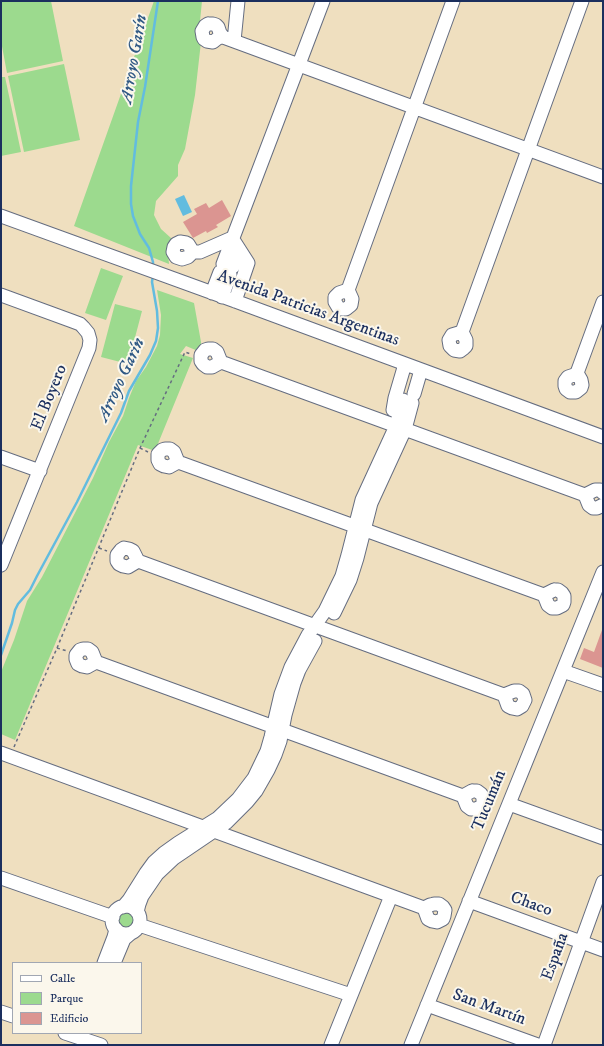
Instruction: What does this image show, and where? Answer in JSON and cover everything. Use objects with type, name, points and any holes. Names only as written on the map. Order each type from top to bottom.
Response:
[{"type":"street","points":[[238,1],[229,39],[603,177]]},
{"type":"street","points":[[217,295],[323,1]]},
{"type":"street","points":[[348,290],[453,1]]},
{"type":"street","points":[[462,332],[582,1]]},
{"type":"street","name":"Avenida Patricias Argentinas","points":[[1,216],[603,437]]},
{"type":"street","points":[[193,252],[200,252],[236,244]]},
{"type":"street","points":[[235,301],[248,263],[236,244]]},
{"type":"street","name":"El Boyero","points":[[1,295],[72,321],[83,327],[88,333],[90,340],[89,348],[1,565]]},
{"type":"street","points":[[577,373],[603,302]]},
{"type":"street","points":[[201,358],[201,355],[205,350],[213,349],[217,352],[221,362],[585,494],[595,490],[600,490],[603,493]]},
{"type":"street","points":[[123,907],[154,862],[178,843],[227,822],[256,792],[268,770],[275,755],[278,728],[287,709],[294,683],[319,628],[334,614],[350,580],[357,558],[362,500],[400,427],[409,397],[413,367]]},
{"type":"street","points":[[400,427],[393,410],[395,398],[413,367]]},
{"type":"street","points":[[1,457],[40,471]]},
{"type":"street","points":[[178,462],[544,595]]},
{"type":"street","points":[[585,494],[589,505],[593,508],[603,505]]},
{"type":"street","points":[[138,561],[504,695]]},
{"type":"street","name":"Tucumán","points":[[411,1045],[603,572]]},
{"type":"street","points":[[96,662],[463,796]]},
{"type":"street","points":[[563,671],[603,685]]},
{"type":"street","points":[[6,754],[424,908]]},
{"type":"street","points":[[509,804],[603,838]]},
{"type":"street","points":[[114,962],[124,939],[136,923],[142,896],[157,874],[165,865],[209,829]]},
{"type":"street","points":[[1,878],[114,923],[121,933],[127,934],[136,923]]},
{"type":"street","name":"España","points":[[544,1045],[603,882]]},
{"type":"street","points":[[331,1045],[391,896]]},
{"type":"street","name":"Chaco","points":[[469,901],[603,950]]},
{"type":"street","points":[[104,962],[114,937],[116,910],[126,906],[133,908],[136,923]]},
{"type":"street","points":[[136,923],[351,995]]},
{"type":"street","name":"San Martín","points":[[427,1005],[538,1045]]},
{"type":"street","points":[[1,1012],[12,1016]]},
{"type":"street","points":[[77,1038],[101,1045]]},
{"type":"path","points":[[6,754],[57,648],[125,484],[185,352],[201,358]]},
{"type":"green space","points":[[1,1],[51,1],[63,61],[7,73],[1,41]]},
{"type":"green space","points":[[154,1],[202,1],[198,27],[201,42],[195,95],[185,149],[178,165],[178,176],[156,201],[154,215],[161,229],[171,238],[168,253],[169,264],[74,226]]},
{"type":"green space","points":[[64,64],[80,140],[24,152],[8,76]]},
{"type":"green space","points":[[1,77],[5,77],[21,152],[1,156]]},
{"type":"green space","points":[[101,268],[123,276],[106,320],[85,313]]},
{"type":"green space","points":[[157,290],[194,303],[201,347],[198,351],[186,346],[180,354],[193,358],[155,451],[138,445],[15,740],[1,734],[1,672],[14,640],[27,601],[42,577],[93,478],[109,442],[123,416],[136,381],[146,367],[157,346],[160,335],[161,315]]},
{"type":"green space","points":[[115,304],[142,311],[128,364],[101,357]]},
{"type":"green space","points":[[127,912],[133,914],[135,920],[133,926],[127,928],[121,926],[119,920],[121,914]]},
{"type":"water","points":[[184,195],[192,212],[183,216],[175,199]]},
{"type":"building","points":[[222,200],[231,216],[216,225],[218,227],[193,238],[183,222],[197,214],[194,209],[206,203],[209,208]]},
{"type":"building","points":[[602,630],[603,668],[580,659],[584,648],[594,652]]},
{"type":"waterway","name":"Arroyo Garín","points":[[153,268],[149,248],[140,234],[133,216],[131,186],[138,122],[158,1]]},
{"type":"waterway","name":"Arroyo Garín","points":[[1,655],[15,610],[30,590],[77,502],[121,413],[129,391],[150,355],[156,341],[158,328],[157,311],[152,282],[153,275]]}]
